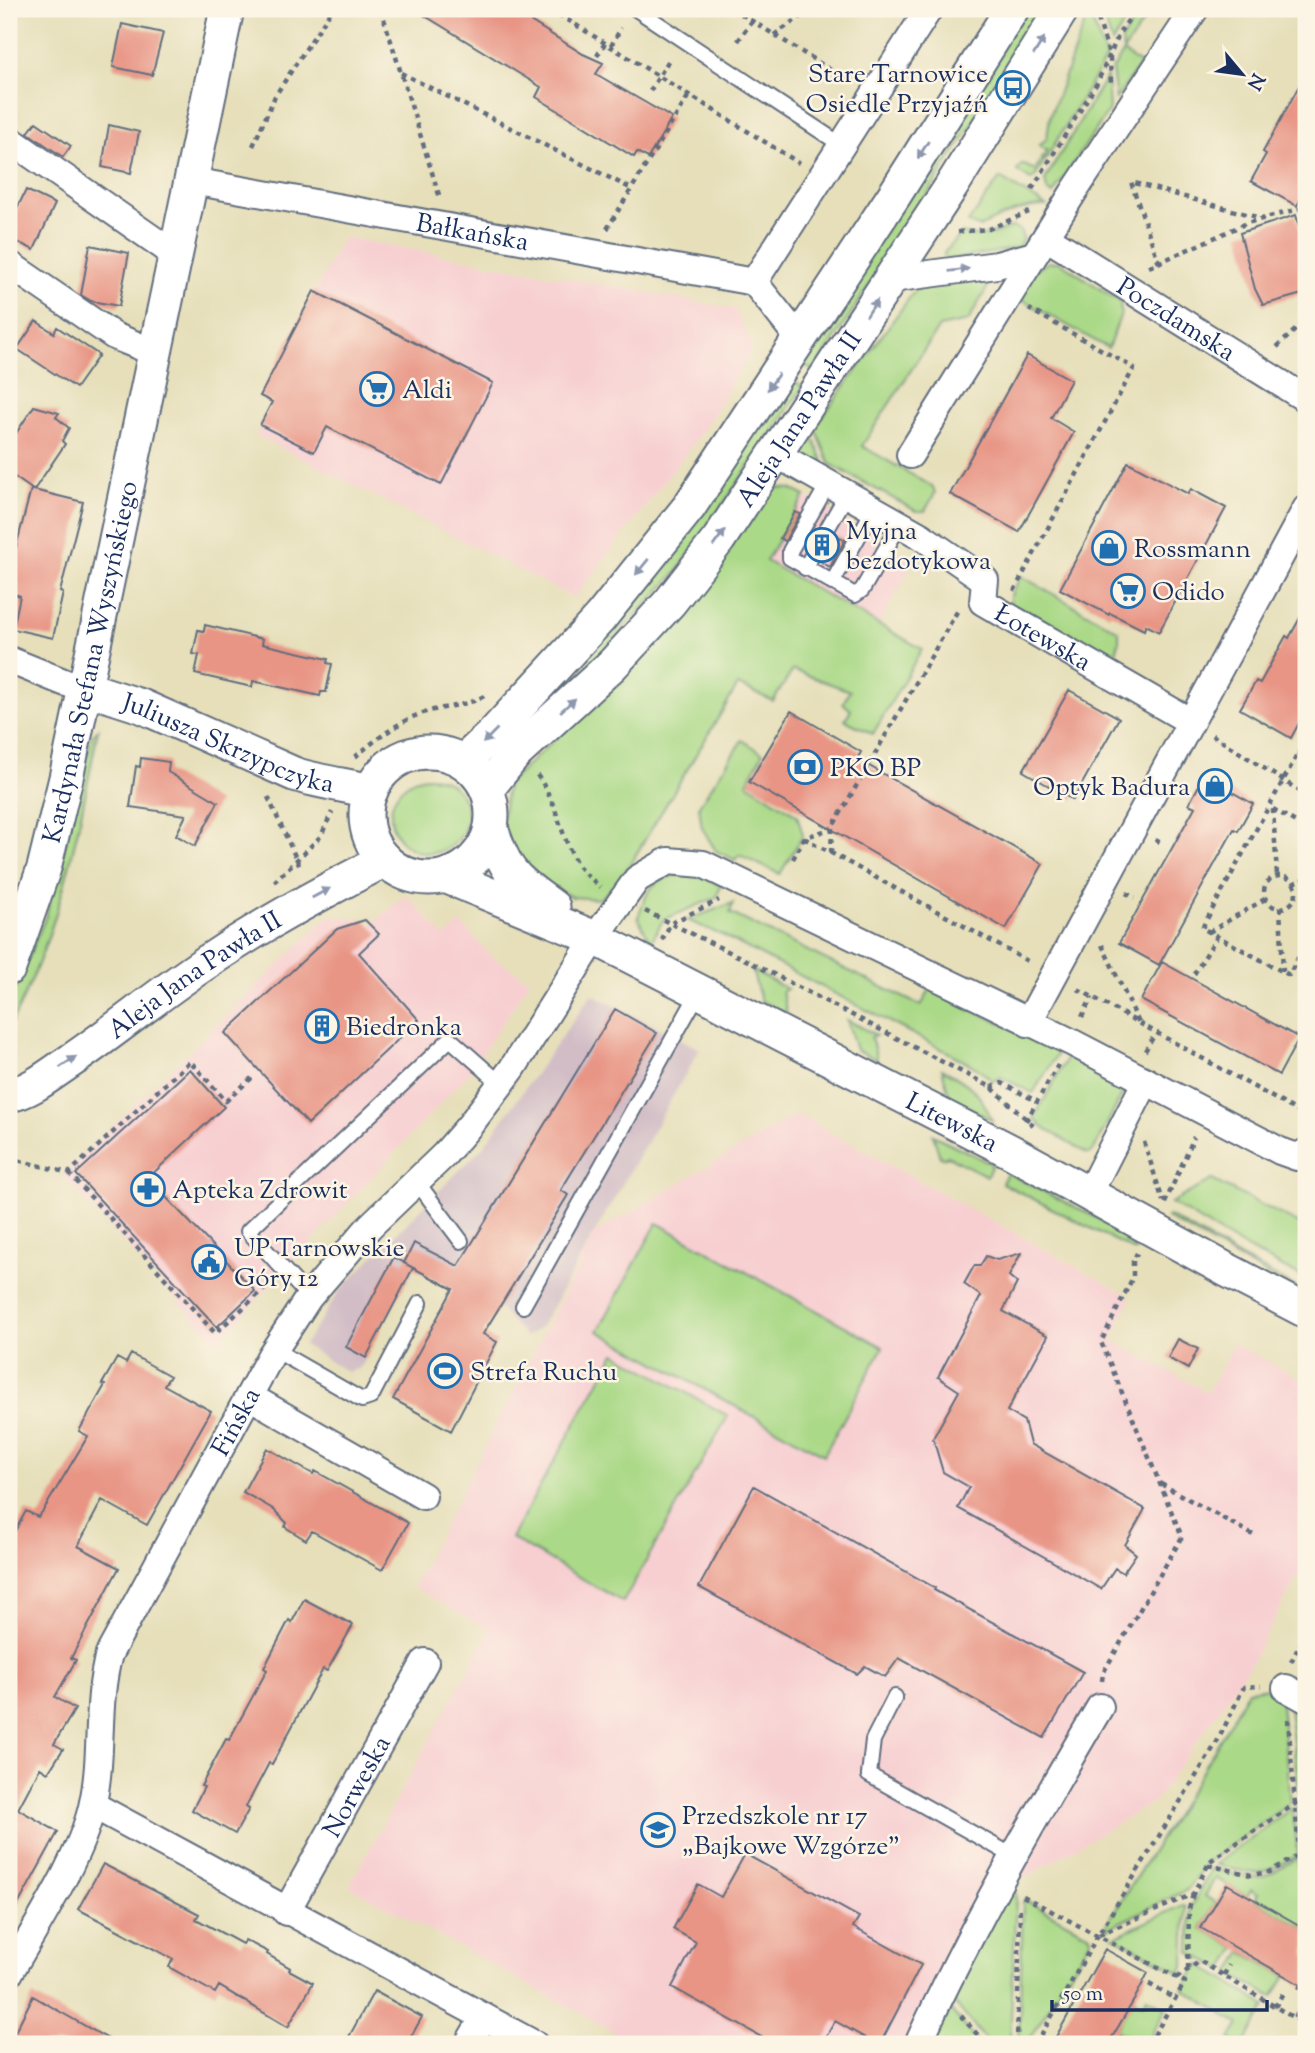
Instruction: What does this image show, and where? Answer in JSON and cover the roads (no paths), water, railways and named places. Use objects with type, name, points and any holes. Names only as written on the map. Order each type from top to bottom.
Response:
[{"type":"street","name":"Kardynała Stefana Wyszyńskiego","points":[[9,968],[44,868],[85,688],[227,9]]},
{"type":"street","points":[[800,340],[754,282],[929,9]]},
{"type":"street","name":"Aleja Jana Pawła II","points":[[464,761],[494,733],[600,618],[689,508],[895,194],[1012,9]]},
{"type":"street","name":"Aleja Jana Pawła II","points":[[487,789],[515,754],[612,665],[670,602],[719,539],[891,279],[1062,9]]},
{"type":"street","points":[[910,455],[1045,238],[1195,9]]},
{"type":"street","points":[[9,139],[177,256]]},
{"type":"street","name":"Bałkańska","points":[[192,181],[754,282]]},
{"type":"street","points":[[891,279],[997,265],[1045,238]]},
{"type":"street","name":"Poczdamska","points":[[1045,238],[1306,399]]},
{"type":"street","points":[[9,264],[114,336],[156,353]]},
{"type":"street","name":"Łotewska","points":[[776,454],[900,524],[985,580],[983,602],[1191,722]]},
{"type":"street","points":[[1028,1023],[1306,509]]},
{"type":"street","name":"Juliusza Skrzypczyka","points":[[9,660],[66,683],[141,706],[294,774],[317,782],[342,784],[371,791]]},
{"type":"street","points":[[436,752],[464,761],[487,789],[492,804],[491,828],[481,850],[464,867],[445,876],[424,878],[403,872],[385,860],[372,840],[366,815],[371,791],[381,774],[397,760],[416,753],[436,752]]},
{"type":"street","name":"Litewska","points":[[491,828],[501,857],[515,880],[595,938]]},
{"type":"street","name":"Aleja Jana Pawła II","points":[[9,1095],[24,1091],[88,1049],[212,958],[317,895],[385,860]]},
{"type":"street","points":[[595,938],[638,879],[668,861],[703,864],[1146,1081],[1280,1152],[1297,1157],[1306,1152]]},
{"type":"street","name":"Litewska","points":[[445,876],[595,938],[1010,1151],[1306,1311]]},
{"type":"street","name":"Fińska","points":[[9,1974],[74,1855],[93,1805],[100,1744],[101,1681],[109,1654],[275,1350],[309,1297],[370,1226],[417,1182],[470,1125],[533,1037],[595,938]]},
{"type":"street","points":[[1088,1195],[1146,1081]]},
{"type":"street","points":[[249,1396],[423,1496]]},
{"type":"street","name":"Norweska","points":[[286,1912],[425,1661]]},
{"type":"street","points":[[918,2044],[1013,1856],[1100,1707]]},
{"type":"street","points":[[93,1805],[286,1912],[534,2044]]},
{"type":"street","points":[[468,2044],[484,2017]]},
{"type":"lane","points":[[636,9],[843,146]]},
{"type":"lane","points":[[805,568],[838,489]]},
{"type":"lane","points":[[838,489],[790,551],[790,558],[805,568],[855,595],[862,590],[900,524]]},
{"type":"lane","points":[[832,583],[874,509]]},
{"type":"lane","points":[[523,1306],[699,992]]},
{"type":"lane","points":[[309,1297],[248,1231],[450,1039],[501,1084]]},
{"type":"lane","points":[[417,1182],[461,1241]]},
{"type":"lane","points":[[275,1350],[362,1400],[371,1397],[420,1303]]},
{"type":"lane","points":[[895,1697],[873,1740],[869,1775],[1013,1856]]},
{"type":"place","name":"Stare Tarnowice Osiedle Przyjaźń","points":[[1013,88]]},
{"type":"place","name":"Aldi","points":[[377,389]]},
{"type":"place","name":"Myjna bezdotykowa","points":[[822,545]]},
{"type":"place","name":"Rossmann","points":[[1109,548]]},
{"type":"place","name":"Odido","points":[[1128,591]]},
{"type":"place","name":"PKO BP","points":[[805,767]]},
{"type":"place","name":"Optyk Badura","points":[[1215,786]]},
{"type":"place","name":"Biedronka","points":[[322,1026]]},
{"type":"place","name":"Apteka Zdrowit","points":[[148,1189]]},
{"type":"place","name":"UP Tarnowskie Góry 12","points":[[209,1262]]},
{"type":"place","name":"Strefa Ruchu","points":[[445,1371]]},
{"type":"place","name":"Przedszkole nr 17 „Bajkowe Wzgórze”","points":[[658,1830]]}]
